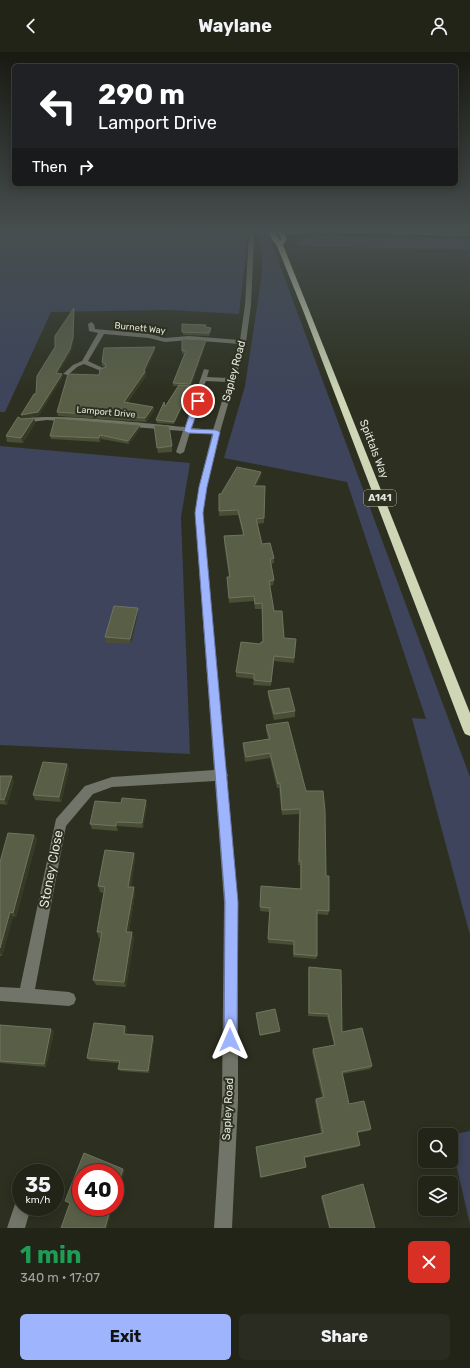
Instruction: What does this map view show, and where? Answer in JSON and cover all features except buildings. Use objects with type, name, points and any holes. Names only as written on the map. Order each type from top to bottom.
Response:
[{"type":"highway","name":"Spittals Way","points":[[295,283],[470,730]]},
{"type":"street","name":"Sapley Road","points":[[223,1228],[230,1101],[232,902],[199,513],[203,487],[216,432],[243,342],[250,283]]},
{"type":"street","name":"Burnett Way","points":[[91,324],[92,331],[101,333],[149,336],[165,340],[189,338],[243,342]]},
{"type":"street","points":[[66,374],[75,366],[84,362],[101,333]]},
{"type":"street","points":[[84,362],[103,370]]},
{"type":"street","points":[[200,390],[206,370]]},
{"type":"street","points":[[204,379],[232,380]]},
{"type":"street","points":[[180,452],[198,401]]},
{"type":"street","name":"Lamport Drive","points":[[23,421],[47,418],[112,422],[188,431],[216,432]]},
{"type":"street","name":"Stoney Close","points":[[26,996],[60,823],[89,790],[112,782],[222,775]]},
{"type":"street","points":[[0,994],[69,999]]},
{"type":"street","points":[[16,1228],[19,1216]]},
{"type":"shaded area","points":[[0,283],[243,283],[239,314],[169,310],[51,312],[5,412],[0,412]]},
{"type":"shaded area","points":[[261,283],[286,283],[470,777],[470,935],[412,718],[426,719],[347,482],[224,458],[245,386]]},
{"type":"shaded area","points":[[0,446],[190,463],[181,517],[190,754],[0,745]]},
{"type":"shaded area","points":[[470,1131],[470,1224],[457,1168],[458,1134]]},
{"type":"route","points":[[198,401],[188,431],[216,432],[203,487],[199,513],[232,902],[230,1040]]}]
